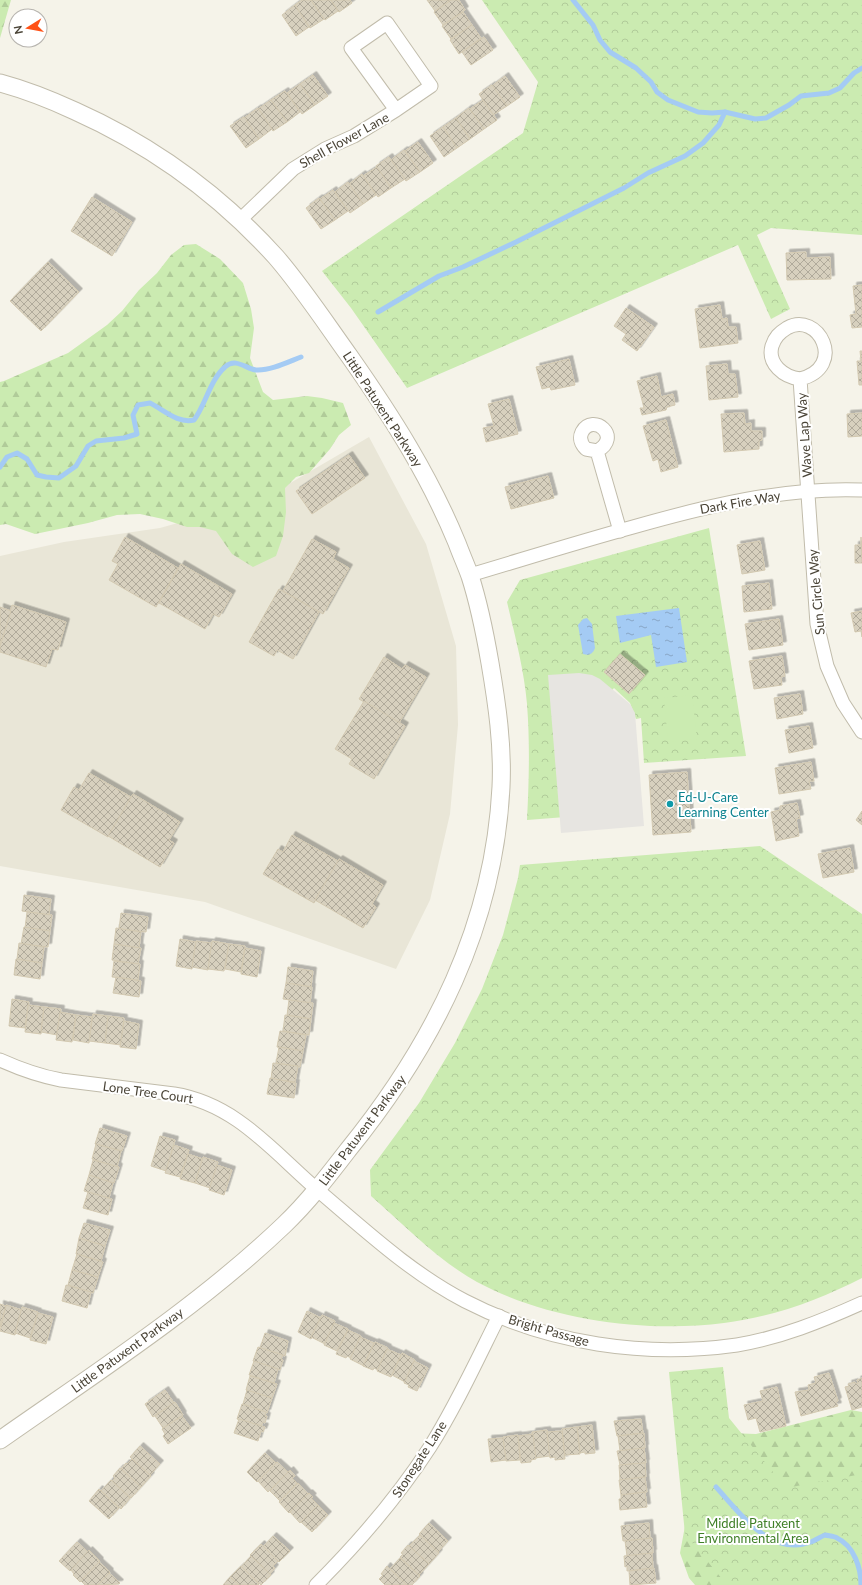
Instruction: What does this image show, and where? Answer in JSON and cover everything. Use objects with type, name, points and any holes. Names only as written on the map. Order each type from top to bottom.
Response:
[{"type":"street","name":"Shell Flower Lane","points":[[240,220],[293,169],[325,149],[354,136],[396,110],[431,86],[386,23],[352,48],[396,110]]},
{"type":"street","name":"Little Patuxent Parkway","points":[[0,83],[48,99],[87,116],[129,138],[165,160],[200,186],[240,220],[282,265],[324,320],[404,437],[448,522],[470,575],[485,634],[496,698],[500,741],[501,785],[495,848],[485,896],[472,939],[455,981],[420,1048],[398,1084],[368,1126],[317,1189],[283,1226],[250,1256],[208,1291],[154,1332],[0,1440]]},
{"type":"street","name":"Wave Lap Way","points":[[802,325],[809,327],[818,333],[823,340],[825,351],[823,362],[818,370],[810,376],[800,379],[791,378],[776,367],[772,359],[772,349],[775,338],[780,332],[791,326],[802,325]]},
{"type":"street","name":"Wave Lap Way","points":[[800,379],[808,491]]},
{"type":"street","points":[[597,451],[620,531]]},
{"type":"street","name":"Dark Fire Way","points":[[470,575],[620,531],[722,504],[808,491],[862,490]]},
{"type":"street","name":"Sun Circle Way","points":[[808,491],[817,624],[827,666],[843,703],[862,732]]},
{"type":"street","name":"Lone Tree Court","points":[[0,1060],[16,1068],[48,1078],[190,1096],[209,1103],[227,1112],[249,1127],[317,1189]]},
{"type":"street","name":"Bright Passage","points":[[317,1189],[374,1238],[429,1278],[466,1301],[499,1316],[534,1329],[568,1339],[603,1345],[671,1350],[738,1345],[766,1339],[799,1329],[862,1303]]},
{"type":"street","name":"Stonegate Lane","points":[[316,1585],[366,1532],[394,1498],[430,1447],[463,1388],[499,1316]]},
{"type":"shaded area","points":[[369,437],[426,544],[456,646],[458,725],[450,814],[430,900],[396,969],[205,902],[0,866],[0,556],[64,542],[160,528],[263,499]]},
{"type":"shaded area","points":[[579,673],[592,675],[600,679],[630,704],[635,713],[644,826],[561,833],[548,675]]},
{"type":"green space","points":[[0,0],[11,0],[8,8],[0,38]]},
{"type":"green space","points":[[482,0],[862,0],[862,235],[771,228],[757,235],[790,309],[771,319],[738,245],[407,388],[351,308],[322,271],[523,133],[538,82]]},
{"type":"green space","points":[[196,244],[220,259],[243,283],[251,309],[254,328],[250,358],[263,392],[273,400],[307,396],[343,403],[351,425],[339,435],[330,449],[309,473],[296,477],[285,488],[286,512],[283,536],[276,556],[253,567],[232,554],[216,531],[200,527],[187,527],[163,519],[140,514],[117,515],[88,523],[35,534],[6,524],[0,525],[0,382],[68,353],[107,325],[122,311],[139,290],[157,273],[171,255],[184,245]]},
{"type":"green space","points":[[709,528],[746,756],[644,763],[641,718],[636,719],[630,703],[614,688],[596,708],[604,814],[527,820],[529,733],[526,691],[507,602],[520,580]]},
{"type":"green space","points":[[692,695],[697,739],[668,742],[664,698]]},
{"type":"green space","points":[[760,846],[862,914],[862,1278],[812,1300],[778,1312],[760,1317],[724,1323],[694,1326],[662,1326],[598,1320],[534,1306],[477,1282],[435,1253],[371,1196],[370,1170],[419,1103],[455,1043],[482,989],[503,935],[520,865]]},
{"type":"green space","name":"Middle Patuxent Environmental Area","points":[[723,1367],[729,1418],[786,1488],[862,1474],[862,1585],[727,1585],[685,1534],[669,1372]]},
{"type":"green space","name":"Middle Patuxent Environmental Area","points":[[851,1410],[862,1412],[862,1585],[695,1585],[689,1578],[680,1553],[685,1526],[729,1433],[756,1434]]},
{"type":"water","points":[[679,608],[687,662],[656,667],[651,635],[620,643],[616,616]]},
{"type":"water","points":[[587,618],[592,624],[595,648],[589,655],[583,654],[578,625],[583,619]]},
{"type":"building","points":[[302,0],[311,0],[324,19],[310,28],[295,5]]},
{"type":"building","points":[[311,0],[331,0],[338,11],[325,20]]},
{"type":"building","points":[[331,0],[350,0],[352,3],[339,12]]},
{"type":"building","points":[[427,0],[451,0],[435,11]]},
{"type":"building","points":[[451,0],[459,0],[465,10],[443,25],[434,12]]},
{"type":"building","points":[[295,5],[309,27],[296,36],[282,15]]},
{"type":"building","points":[[463,12],[472,25],[451,39],[442,26]]},
{"type":"building","points":[[472,25],[481,38],[459,54],[450,40]]},
{"type":"building","points":[[484,37],[493,50],[471,65],[462,52]]},
{"type":"building","points":[[313,75],[328,96],[315,105],[300,84]]},
{"type":"building","points":[[505,76],[520,97],[507,106],[492,86]]},
{"type":"building","points":[[300,84],[315,105],[302,114],[287,93]]},
{"type":"building","points":[[492,85],[507,106],[493,115],[479,94]]},
{"type":"building","points":[[285,91],[300,112],[287,122],[271,100]]},
{"type":"building","points":[[271,100],[287,122],[273,131],[258,109]]},
{"type":"building","points":[[483,100],[497,120],[484,129],[470,109]]},
{"type":"building","points":[[258,108],[272,129],[259,139],[244,118]]},
{"type":"building","points":[[469,108],[484,129],[470,139],[456,118]]},
{"type":"building","points":[[244,117],[259,139],[246,148],[230,126]]},
{"type":"building","points":[[456,118],[470,139],[457,148],[443,127]]},
{"type":"building","points":[[443,127],[457,148],[444,157],[430,136]]},
{"type":"building","points":[[418,142],[433,163],[420,172],[405,151]]},
{"type":"building","points":[[404,150],[420,172],[406,181],[391,160]]},
{"type":"building","points":[[389,157],[405,179],[391,188],[376,166]]},
{"type":"building","points":[[377,167],[391,188],[378,197],[363,176]]},
{"type":"building","points":[[362,174],[376,195],[363,204],[349,184]]},
{"type":"building","points":[[348,182],[363,204],[350,213],[335,192]]},
{"type":"building","points":[[333,190],[348,211],[335,220],[320,199]]},
{"type":"building","points":[[92,197],[132,222],[112,256],[71,231]]},
{"type":"building","points":[[319,198],[335,220],[321,229],[306,208]]},
{"type":"building","points":[[806,252],[806,258],[830,257],[831,279],[787,280],[786,253]]},
{"type":"building","points":[[48,262],[79,292],[41,331],[10,301]]},
{"type":"building","points":[[862,285],[862,327],[852,328],[850,315],[856,314],[853,286]]},
{"type":"building","points":[[720,305],[722,319],[727,318],[728,327],[736,327],[738,343],[700,348],[695,309]]},
{"type":"building","points":[[626,308],[654,327],[637,351],[622,340],[626,334],[614,326]]},
{"type":"building","points":[[860,351],[862,351],[862,385],[859,385],[857,361],[861,361]]},
{"type":"building","points":[[569,359],[575,385],[551,390],[550,387],[542,389],[536,367]]},
{"type":"building","points":[[727,364],[728,374],[735,374],[738,397],[709,400],[706,366]]},
{"type":"building","points":[[657,376],[661,397],[673,394],[675,405],[667,407],[666,410],[642,415],[640,408],[644,408],[637,381]]},
{"type":"building","points":[[509,399],[518,434],[486,442],[483,428],[494,426],[488,404]]},
{"type":"building","points":[[744,413],[745,424],[751,423],[751,431],[762,431],[762,440],[759,441],[759,449],[724,452],[721,414]]},
{"type":"building","points":[[862,413],[862,436],[848,437],[847,414]]},
{"type":"building","points":[[666,420],[678,467],[661,472],[658,459],[653,461],[643,426]]},
{"type":"building","points":[[349,455],[365,478],[312,514],[296,491]]},
{"type":"building","points":[[548,476],[554,498],[511,509],[505,487]]},
{"type":"building","points":[[125,537],[178,568],[156,607],[109,580],[118,564],[112,561]]},
{"type":"building","points":[[861,537],[862,563],[855,563],[855,545],[861,545]]},
{"type":"building","points":[[312,539],[336,552],[333,559],[349,568],[323,614],[283,591]]},
{"type":"building","points":[[760,541],[765,570],[742,574],[737,545]]},
{"type":"building","points":[[181,564],[232,594],[219,617],[213,614],[205,629],[159,603]]},
{"type":"building","points":[[769,583],[772,609],[744,612],[742,586]]},
{"type":"building","points":[[279,589],[319,612],[293,659],[277,650],[274,656],[249,642]]},
{"type":"building","points":[[12,605],[66,622],[58,650],[52,649],[46,667],[0,652],[0,646]]},
{"type":"building","points":[[0,607],[11,611],[0,646]]},
{"type":"building","points":[[862,611],[862,637],[861,631],[855,632],[851,613]]},
{"type":"building","points":[[779,619],[783,645],[749,650],[745,624]]},
{"type":"building","points":[[620,654],[645,675],[629,694],[604,672]]},
{"type":"building","points":[[782,656],[785,676],[781,677],[782,685],[754,689],[749,661]]},
{"type":"building","points":[[384,657],[402,669],[405,665],[426,677],[399,723],[359,699]]},
{"type":"building","points":[[800,694],[803,714],[777,719],[774,698]]},
{"type":"building","points":[[364,701],[405,726],[374,779],[349,764],[352,759],[335,749]]},
{"type":"building","points":[[809,726],[813,748],[789,753],[785,730]]},
{"type":"building","points":[[811,762],[814,781],[809,781],[811,789],[779,794],[775,768]]},
{"type":"building","name":"Ed-U-Care Learning Center","points":[[687,772],[691,832],[653,835],[649,775]]},
{"type":"building","points":[[89,773],[131,797],[108,837],[61,810],[74,787],[79,790]]},
{"type":"building","points":[[133,794],[180,822],[169,840],[174,843],[160,867],[108,836]]},
{"type":"building","points":[[797,803],[800,818],[796,819],[799,836],[776,841],[771,812],[780,810],[780,806]]},
{"type":"building","points":[[862,811],[862,825],[856,820]]},
{"type":"building","points":[[292,835],[338,861],[314,903],[263,874],[278,849],[283,852]]},
{"type":"building","points":[[850,848],[854,872],[823,878],[818,854]]},
{"type":"building","points":[[339,859],[383,885],[372,904],[376,907],[363,928],[315,900]]},
{"type":"building","points":[[24,895],[51,899],[49,915],[22,911]]},
{"type":"building","points":[[27,912],[52,915],[50,931],[25,928]]},
{"type":"building","points":[[121,913],[148,917],[146,932],[119,929]]},
{"type":"building","points":[[24,927],[50,931],[48,947],[21,944]]},
{"type":"building","points":[[116,928],[141,932],[139,948],[114,944]]},
{"type":"building","points":[[180,939],[196,942],[192,969],[176,966]]},
{"type":"building","points":[[196,941],[212,943],[208,970],[192,967]]},
{"type":"building","points":[[212,941],[229,944],[224,971],[208,969]]},
{"type":"building","points":[[19,943],[44,947],[42,963],[17,959]]},
{"type":"building","points":[[114,944],[141,948],[138,964],[112,960]]},
{"type":"building","points":[[229,944],[245,946],[241,972],[225,969]]},
{"type":"building","points":[[245,948],[261,951],[257,977],[241,974]]},
{"type":"building","points":[[16,959],[42,963],[40,979],[14,975]]},
{"type":"building","points":[[114,961],[140,964],[138,980],[112,977]]},
{"type":"building","points":[[288,967],[313,971],[311,987],[286,983]]},
{"type":"building","points":[[116,977],[141,981],[139,997],[113,993]]},
{"type":"building","points":[[286,983],[312,987],[310,1003],[283,999]]},
{"type":"building","points":[[12,999],[29,1002],[25,1028],[9,1026]]},
{"type":"building","points":[[289,1000],[313,1003],[311,1019],[287,1015]]},
{"type":"building","points":[[28,1005],[44,1007],[41,1034],[25,1032]]},
{"type":"building","points":[[44,1007],[61,1009],[57,1035],[41,1032]]},
{"type":"building","points":[[60,1012],[76,1015],[72,1042],[56,1040]]},
{"type":"building","points":[[93,1014],[108,1016],[105,1043],[89,1041]]},
{"type":"building","points":[[76,1015],[92,1017],[89,1043],[73,1040]]},
{"type":"building","points":[[285,1015],[311,1019],[309,1035],[283,1031]]},
{"type":"building","points":[[108,1016],[124,1018],[121,1045],[105,1043]]},
{"type":"building","points":[[124,1021],[139,1024],[136,1049],[120,1047]]},
{"type":"building","points":[[280,1031],[306,1035],[303,1051],[277,1047]]},
{"type":"building","points":[[279,1047],[303,1051],[300,1067],[276,1063]]},
{"type":"building","points":[[273,1063],[298,1066],[295,1082],[271,1079]]},
{"type":"building","points":[[270,1078],[296,1083],[294,1098],[267,1094]]},
{"type":"building","points":[[100,1128],[127,1136],[122,1151],[95,1144]]},
{"type":"building","points":[[160,1136],[175,1140],[166,1171],[151,1166]]},
{"type":"building","points":[[96,1144],[121,1151],[117,1167],[92,1159]]},
{"type":"building","points":[[174,1145],[189,1150],[180,1177],[165,1173]]},
{"type":"building","points":[[188,1154],[203,1159],[195,1183],[180,1179]]},
{"type":"building","points":[[203,1157],[218,1162],[210,1188],[195,1183]]},
{"type":"building","points":[[93,1160],[119,1167],[114,1183],[89,1175]]},
{"type":"building","points":[[217,1165],[232,1170],[224,1195],[209,1190]]},
{"type":"building","points":[[89,1175],[113,1183],[109,1198],[84,1191]]},
{"type":"building","points":[[88,1192],[112,1199],[108,1215],[83,1208]]},
{"type":"building","points":[[84,1223],[110,1230],[105,1246],[79,1238]]},
{"type":"building","points":[[79,1238],[105,1246],[101,1261],[76,1254]]},
{"type":"building","points":[[77,1254],[103,1262],[98,1277],[72,1270]]},
{"type":"building","points":[[72,1270],[98,1277],[93,1293],[68,1285]]},
{"type":"building","points":[[66,1285],[91,1292],[87,1308],[62,1301]]},
{"type":"building","points":[[0,1304],[6,1306],[0,1327]]},
{"type":"building","points":[[6,1305],[22,1310],[15,1335],[0,1331]]},
{"type":"building","points":[[22,1307],[38,1312],[30,1338],[15,1333]]},
{"type":"building","points":[[307,1311],[321,1318],[311,1339],[298,1332]]},
{"type":"building","points":[[38,1313],[53,1317],[46,1344],[30,1340]]},
{"type":"building","points":[[322,1315],[335,1321],[325,1344],[311,1337]]},
{"type":"building","points":[[334,1323],[348,1329],[337,1351],[324,1345]]},
{"type":"building","points":[[348,1330],[361,1336],[351,1358],[347,1356],[346,1358],[336,1354]]},
{"type":"building","points":[[265,1333],[288,1341],[285,1356],[260,1348]]},
{"type":"building","points":[[360,1337],[374,1343],[364,1366],[350,1359]]},
{"type":"building","points":[[375,1342],[388,1348],[378,1370],[374,1368],[373,1370],[363,1366]]},
{"type":"building","points":[[258,1347],[283,1355],[280,1370],[253,1361]]},
{"type":"building","points":[[387,1349],[401,1355],[391,1377],[377,1371]]},
{"type":"building","points":[[402,1353],[415,1360],[405,1382],[392,1375]]},
{"type":"building","points":[[254,1361],[278,1369],[274,1383],[249,1375]]},
{"type":"building","points":[[414,1361],[428,1368],[417,1391],[408,1387],[409,1385],[404,1383]]},
{"type":"building","points":[[829,1373],[838,1401],[836,1402],[838,1406],[801,1416],[795,1392],[809,1390],[808,1385],[816,1383],[814,1377]]},
{"type":"building","points":[[250,1376],[277,1384],[272,1398],[246,1390]]},
{"type":"building","points":[[862,1378],[862,1407],[852,1410],[845,1387],[849,1386],[848,1384],[855,1382],[856,1384],[858,1383],[857,1380]]},
{"type":"building","points":[[777,1387],[786,1426],[760,1432],[756,1418],[748,1420],[744,1405],[763,1401],[760,1391]]},
{"type":"building","points":[[165,1390],[174,1403],[153,1417],[145,1404]]},
{"type":"building","points":[[247,1390],[272,1398],[267,1413],[243,1404]]},
{"type":"building","points":[[175,1402],[183,1415],[163,1428],[155,1416]]},
{"type":"building","points":[[242,1404],[266,1412],[265,1416],[267,1416],[265,1423],[263,1422],[261,1426],[237,1419]]},
{"type":"building","points":[[182,1416],[191,1428],[168,1444],[163,1436],[165,1434],[162,1429]]},
{"type":"building","points":[[239,1419],[265,1427],[263,1432],[261,1431],[258,1441],[234,1433]]},
{"type":"building","points":[[641,1419],[643,1433],[617,1436],[614,1421]]},
{"type":"building","points":[[592,1425],[595,1453],[580,1453],[577,1427]]},
{"type":"building","points":[[577,1427],[580,1454],[565,1455],[562,1429]]},
{"type":"building","points":[[547,1430],[550,1456],[535,1458],[532,1432]]},
{"type":"building","points":[[562,1431],[565,1459],[555,1460],[555,1457],[550,1458],[547,1432]]},
{"type":"building","points":[[644,1433],[645,1448],[620,1451],[618,1436]]},
{"type":"building","points":[[533,1434],[536,1459],[531,1460],[531,1462],[521,1463],[518,1436]]},
{"type":"building","points":[[518,1435],[520,1460],[506,1461],[503,1437]]},
{"type":"building","points":[[503,1438],[506,1460],[491,1462],[488,1439]]},
{"type":"building","points":[[140,1446],[160,1464],[150,1475],[130,1457]]},
{"type":"building","points":[[644,1448],[646,1463],[620,1465],[617,1451]]},
{"type":"building","points":[[265,1453],[276,1463],[257,1482],[247,1472]]},
{"type":"building","points":[[132,1459],[151,1476],[141,1487],[121,1469]]},
{"type":"building","points":[[277,1462],[288,1472],[268,1492],[258,1481]]},
{"type":"building","points":[[645,1463],[646,1477],[620,1480],[619,1465]]},
{"type":"building","points":[[120,1468],[141,1487],[131,1498],[112,1481],[115,1478],[113,1476]]},
{"type":"building","points":[[290,1470],[295,1476],[292,1478],[297,1483],[280,1501],[270,1491]]},
{"type":"building","points":[[645,1477],[647,1492],[621,1495],[619,1480]]},
{"type":"building","points":[[111,1480],[130,1498],[121,1509],[101,1491]]},
{"type":"building","points":[[298,1483],[308,1494],[289,1513],[279,1502]]},
{"type":"building","points":[[99,1489],[119,1508],[109,1519],[89,1501]]},
{"type":"building","points":[[645,1492],[647,1507],[620,1510],[619,1499],[621,1499],[621,1495]]},
{"type":"building","points":[[309,1493],[313,1497],[311,1498],[318,1505],[300,1523],[290,1512]]},
{"type":"building","points":[[318,1505],[328,1515],[312,1532],[301,1522]]},
{"type":"building","points":[[429,1523],[448,1541],[438,1552],[419,1534]]},
{"type":"building","points":[[649,1523],[650,1538],[623,1541],[621,1526]]},
{"type":"building","points":[[420,1535],[439,1553],[429,1564],[409,1546]]},
{"type":"building","points":[[273,1536],[290,1551],[279,1562],[263,1547]]},
{"type":"building","points":[[652,1538],[653,1553],[627,1556],[625,1541]]},
{"type":"building","points":[[77,1542],[88,1552],[70,1571],[59,1561]]},
{"type":"building","points":[[261,1544],[278,1561],[273,1566],[275,1568],[270,1574],[250,1555]]},
{"type":"building","points":[[408,1545],[429,1564],[419,1575],[400,1557],[403,1554],[401,1553]]},
{"type":"building","points":[[89,1550],[100,1561],[80,1582],[73,1575],[74,1574],[71,1570]]},
{"type":"building","points":[[652,1553],[653,1568],[627,1571],[624,1556]]},
{"type":"building","points":[[251,1556],[271,1575],[261,1585],[241,1567]]},
{"type":"building","points":[[400,1558],[420,1576],[412,1585],[407,1585],[390,1569]]},
{"type":"building","points":[[99,1562],[110,1572],[98,1585],[85,1585],[81,1581]]},
{"type":"building","points":[[241,1566],[259,1584],[258,1585],[239,1585],[230,1577]]},
{"type":"building","points":[[387,1566],[407,1585],[385,1585],[379,1579],[383,1575],[381,1574]]},
{"type":"building","points":[[654,1568],[656,1583],[630,1585],[629,1571]]},
{"type":"building","points":[[109,1573],[120,1583],[98,1585]]},
{"type":"building","points":[[230,1577],[239,1585],[223,1585]]},
{"type":"waterway","points":[[573,0],[593,25],[600,40],[610,52],[636,68],[651,82],[657,92],[668,100],[698,112],[725,112],[755,119],[766,118],[789,105],[801,96],[829,93],[840,88],[854,73],[862,68]]},
{"type":"waterway","points":[[378,312],[439,276],[463,267],[516,242],[624,188],[648,173],[685,156],[703,143],[719,125],[725,112]]},
{"type":"waterway","points":[[0,467],[7,457],[17,453],[27,459],[37,475],[59,478],[76,466],[88,446],[96,441],[124,438],[137,434],[133,415],[138,405],[150,403],[171,416],[182,420],[194,420],[215,379],[229,364],[237,363],[252,369],[261,370],[279,366],[301,357]]},
{"type":"waterway","points":[[716,1487],[746,1520],[769,1538],[782,1543],[796,1545],[811,1542],[825,1535],[834,1537],[843,1542],[852,1552],[858,1565],[861,1585]]},
{"type":"place","name":"Ed-U-Care Learning Center","points":[[670,804]]}]
